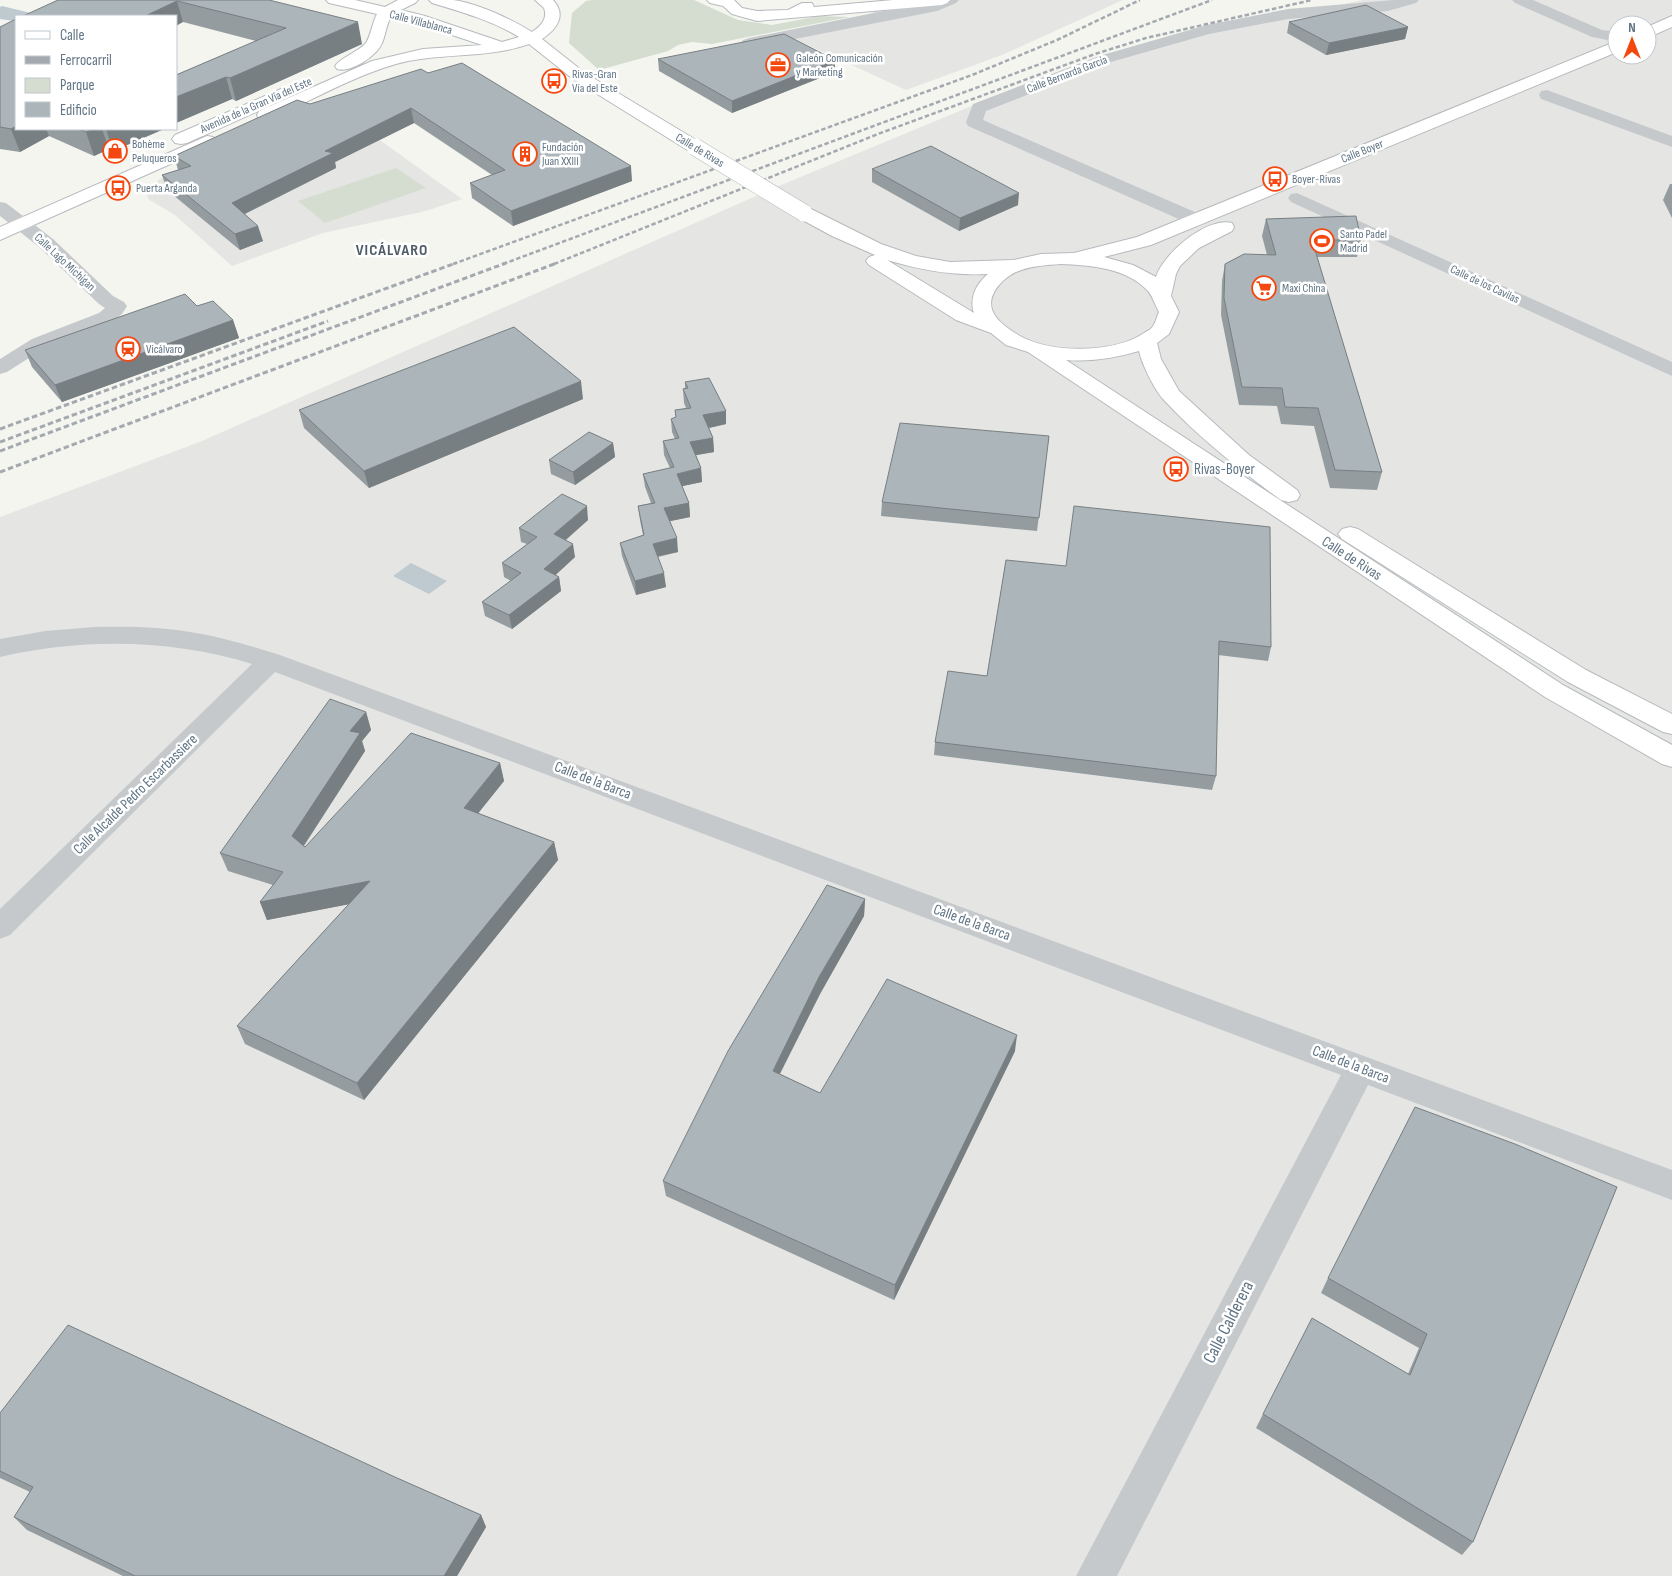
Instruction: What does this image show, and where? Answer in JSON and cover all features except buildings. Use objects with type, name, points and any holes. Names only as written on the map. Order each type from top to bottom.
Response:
[{"type":"main road","name":"Calle Villablanca","points":[[334,0],[420,19],[506,47]]},
{"type":"main road","points":[[386,12],[410,0]]},
{"type":"main road","name":"Calle Villablanca","points":[[437,0],[474,11],[515,28],[530,38]]},
{"type":"main road","points":[[791,14],[801,10],[811,0],[873,12]]},
{"type":"main road","points":[[724,1],[737,12],[752,16],[768,17],[791,14],[873,12],[942,0]]},
{"type":"main road","name":"Avenida de la Gran Vía del Este","points":[[9,217],[360,72],[395,60],[429,53],[467,52],[506,47],[530,38],[544,31],[553,20],[554,4]]},
{"type":"main road","name":"Avenida de la Gran Vía del Este","points":[[386,12],[380,22],[390,39]]},
{"type":"main road","points":[[1657,28],[1672,21]]},
{"type":"main road","points":[[1657,44],[1672,37]]},
{"type":"main road","name":"Calle de Rivas","points":[[530,38],[579,76],[804,213],[864,245],[914,263],[952,268],[1017,266]]},
{"type":"main road","name":"Avenida de la Gran Vía del Este","points":[[0,234],[9,217],[359,58],[374,44],[390,39],[429,53]]},
{"type":"main road","name":"Calle de Rivas","points":[[506,47],[579,76]]},
{"type":"main road","name":"Calle Boyer","points":[[1077,258],[1144,242],[1607,50]]},
{"type":"main road","points":[[1591,75],[1612,65]]},
{"type":"main road","points":[[1529,103],[1565,87]]},
{"type":"main road","points":[[1162,295],[1166,273],[1187,247],[1209,233],[1244,219]]},
{"type":"main road","name":"Calle de Rivas","points":[[821,223],[854,248],[963,316],[994,328],[1013,340],[1037,350],[1554,692],[1672,757]]},
{"type":"main road","points":[[994,328],[982,311],[983,293],[995,278],[1017,266],[1045,259],[1077,258],[1102,262],[1125,269],[1145,279],[1162,295],[1166,303],[1167,320],[1156,335],[1147,342],[1124,351],[1096,356],[1066,355],[1037,350]]},
{"type":"main road","name":"Calle de Rivas","points":[[1147,342],[1151,359],[1170,394],[1205,428],[1270,483],[1577,676],[1672,725]]},
{"type":"street","points":[[732,47],[873,12],[937,6],[951,0]]},
{"type":"street","name":"Calle Bernarda García","points":[[1197,220],[974,122],[979,108],[1105,59],[1207,30],[1288,14],[1388,6],[1410,0]]},
{"type":"street","points":[[1520,0],[1598,34],[1607,35]]},
{"type":"street","points":[[1547,95],[1672,142]]},
{"type":"street","name":"Calle de los Cavilas","points":[[1297,198],[1672,370]]},
{"type":"street","name":"Calle Lago Michigan","points":[[9,217],[50,247],[106,300]]},
{"type":"street","points":[[0,368],[39,343],[112,314],[117,306],[106,300],[100,308],[89,316],[64,327],[43,334],[9,340]]},
{"type":"street","name":"Calle de la Barca","points":[[0,648],[30,641],[113,636],[149,636],[199,642],[228,648],[271,661],[1672,1185]]},
{"type":"street","name":"Calle Alcalde Pedro Escarbassiere","points":[[0,927],[271,661]]},
{"type":"street","name":"Calle Calderera","points":[[1096,1576],[1361,1068]]},
{"type":"shaded area","points":[[942,0],[1123,0],[1002,55],[906,90],[786,35],[873,17],[873,8]]},
{"type":"shaded area","points":[[1363,0],[1672,0],[1672,1576],[0,1576],[0,517],[202,441],[774,188],[974,105],[1174,40]]},
{"type":"shaded area","points":[[0,7],[31,13],[15,15],[14,21],[0,19]]},
{"type":"shaded area","points":[[327,102],[462,199],[426,211],[323,233],[232,266],[175,215],[148,199],[147,190],[160,179]]},
{"type":"shaded area","points":[[411,563],[447,581],[429,594],[393,576]]},
{"type":"green space","points":[[694,0],[738,20],[772,25],[819,16],[849,17],[712,44],[692,42],[678,45],[668,51],[599,70],[569,43],[572,13],[586,1]]},
{"type":"green space","points":[[396,168],[426,188],[325,223],[298,201]]},
{"type":"railway","points":[[453,264],[972,75],[1057,40],[1140,0]]},
{"type":"railway","points":[[503,264],[1212,0]]},
{"type":"railway","points":[[554,264],[878,134],[1095,54],[1146,38],[1312,0]]},
{"type":"railway","points":[[0,429],[456,263]]},
{"type":"railway","points":[[0,451],[506,263]]},
{"type":"railway","points":[[0,472],[557,263]]},
{"type":"railway","points":[[0,442],[328,321]]},
{"type":"place","name":"Galeón Comunicación y Marketing","points":[[778,65]]},
{"type":"place","name":"Rivas-Gran Vía del Este","points":[[554,81]]},
{"type":"place","name":"Bohème Peluqueros","points":[[115,151]]},
{"type":"place","name":"Fundación Juan XXIII","points":[[525,154]]},
{"type":"place","name":"Boyer-Rivas","points":[[1275,179]]},
{"type":"place","name":"Puerta Arganda","points":[[118,188]]},
{"type":"place","name":"Santo Padel Madrid","points":[[1322,241]]},
{"type":"place","name":"Maxi China","points":[[1264,288]]},
{"type":"place","name":"Vicálvaro","points":[[128,349]]},
{"type":"place","name":"Rivas-Boyer","points":[[1176,469]]},
{"type":"district","name":"VICÁLVARO","points":[[392,249]]}]
